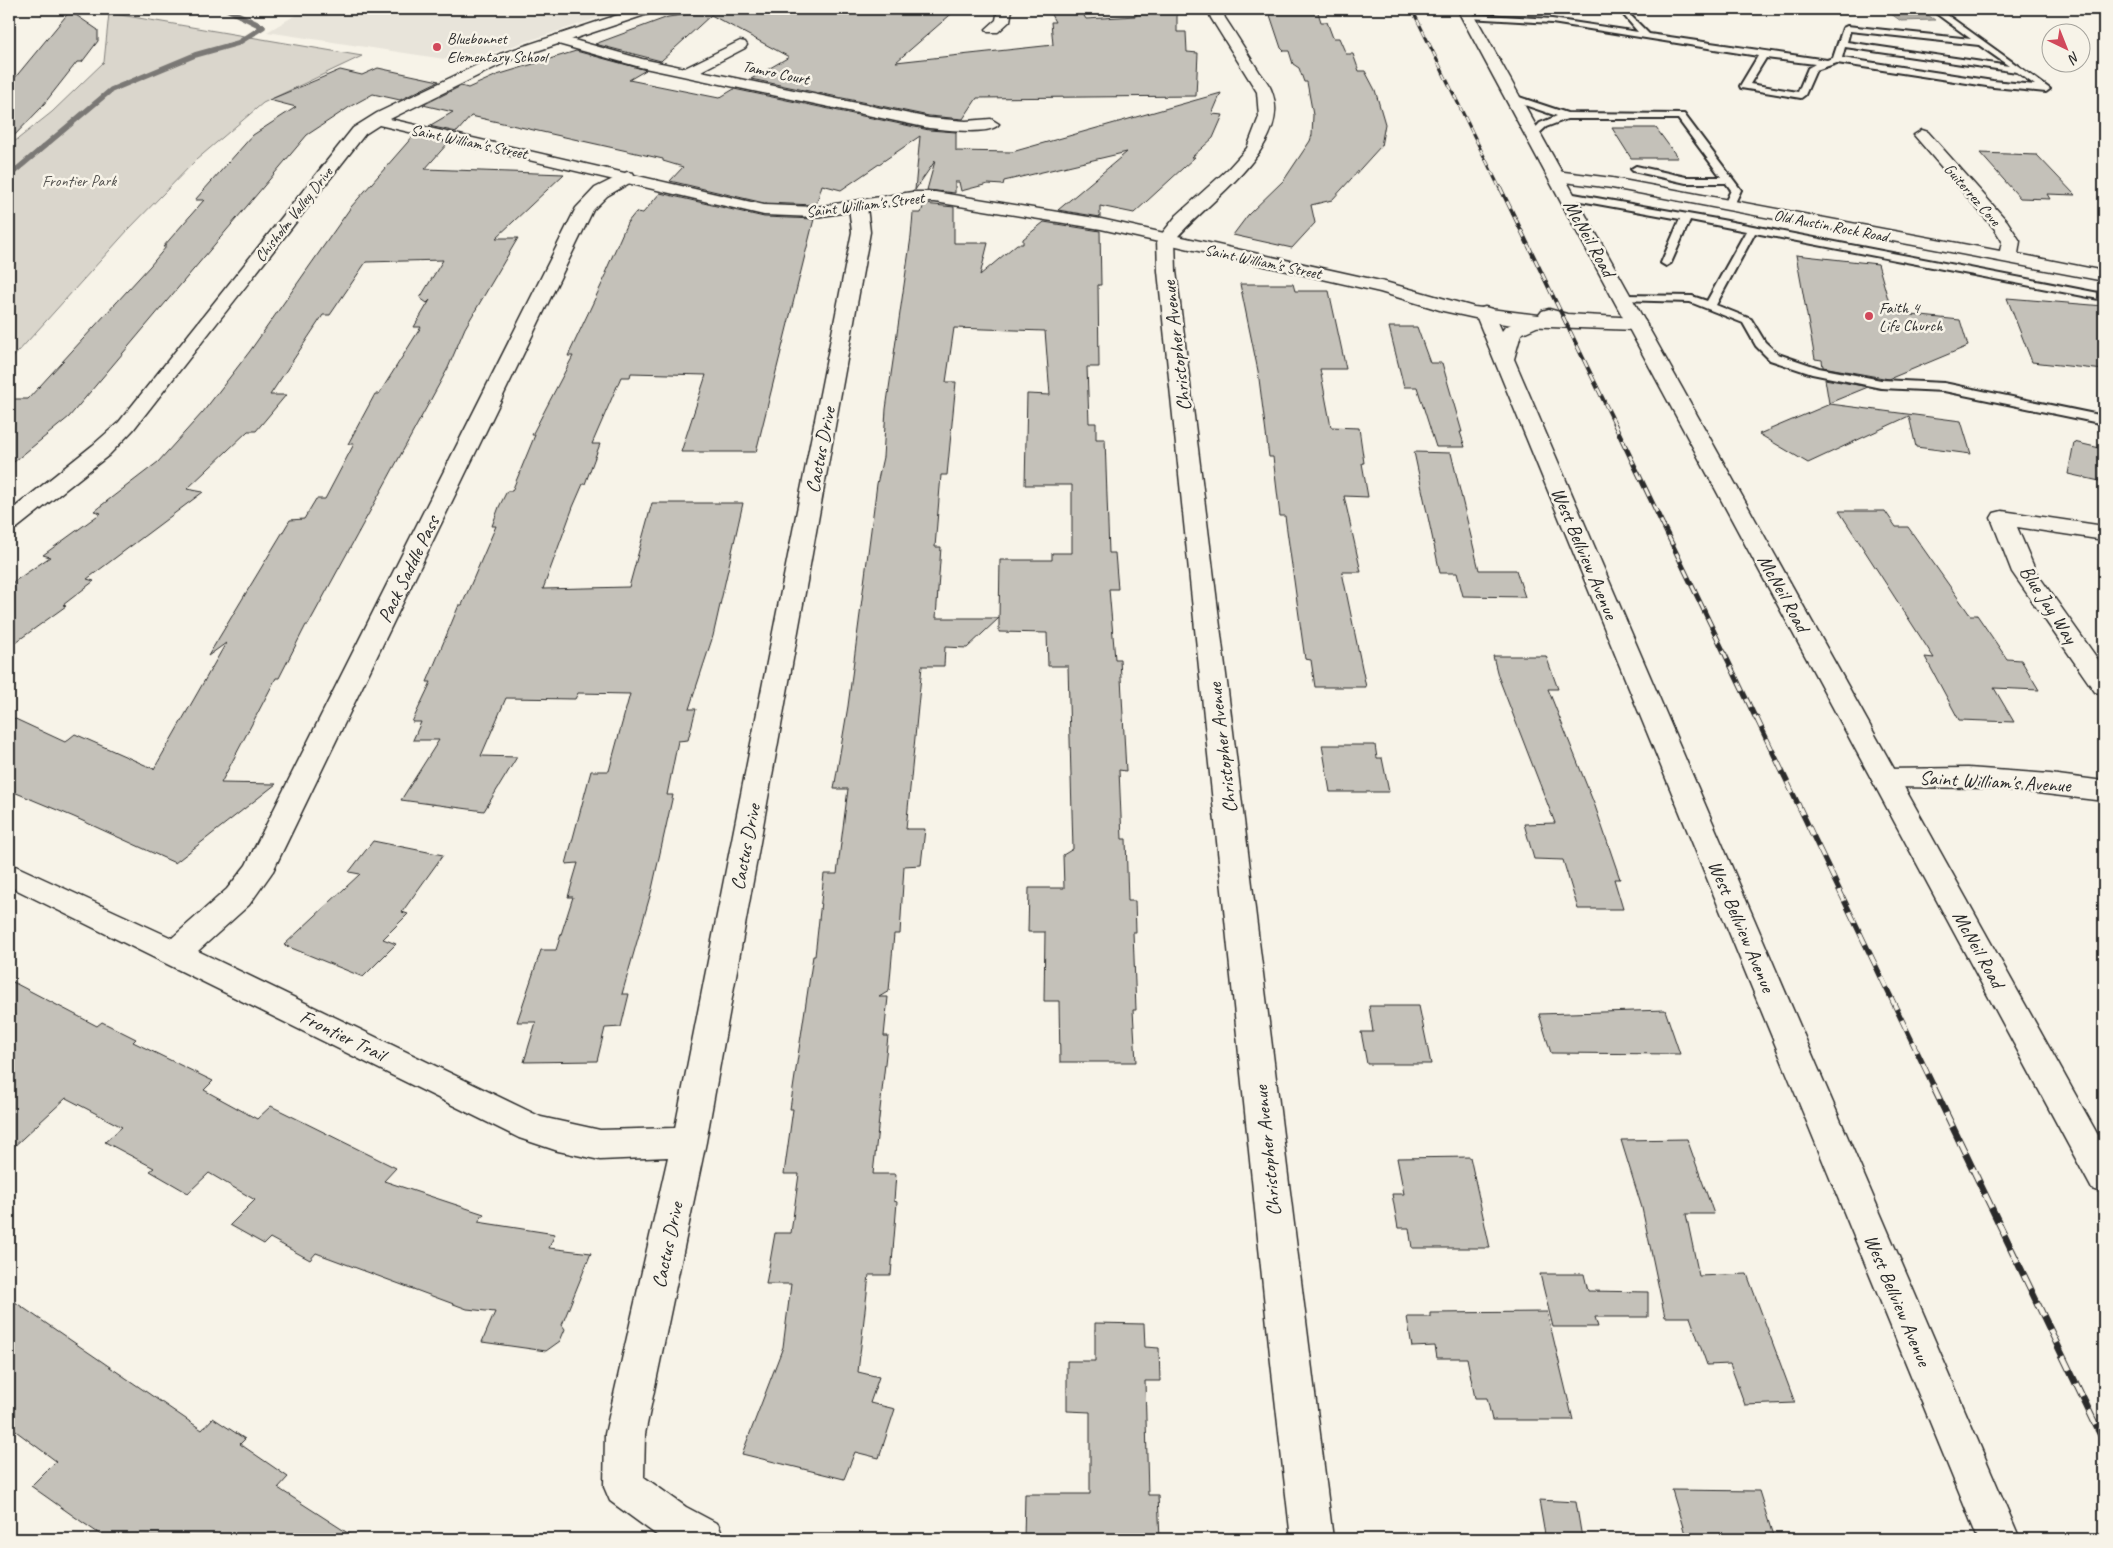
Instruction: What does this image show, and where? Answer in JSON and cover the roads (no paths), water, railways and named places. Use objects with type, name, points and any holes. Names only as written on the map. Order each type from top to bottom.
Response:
[{"type":"street","name":"Chisholm Valley Drive","points":[[9,523],[94,456],[147,404],[353,138],[376,120],[505,57],[649,9]]},
{"type":"street","points":[[993,29],[1003,22],[1006,17],[1005,9]]},
{"type":"street","points":[[1166,240],[1183,219],[1234,173],[1255,149],[1267,117],[1265,92],[1218,18],[1215,9]]},
{"type":"street","name":"McNeil Road","points":[[1466,13],[1568,196],[2104,1178]]},
{"type":"street","name":"Tamro Court","points":[[556,39],[617,58],[929,123],[966,126],[991,124]]},
{"type":"street","points":[[689,72],[740,45]]},
{"type":"street","name":"Saint William's Street","points":[[376,120],[764,210],[816,212],[935,196],[1038,212],[1385,288],[1446,296],[1530,313],[1545,313],[1565,320]]},
{"type":"street","name":"Guiterrez Cove","points":[[1922,135],[2001,225],[2011,241],[2008,258]]},
{"type":"street","name":"Old Austin Rock Road","points":[[1556,176],[1612,183],[2104,276]]},
{"type":"street","name":"Pack Saddle Pass","points":[[175,953],[238,897],[258,871],[585,208],[601,192],[627,177]]},
{"type":"street","name":"Cactus Drive","points":[[703,1539],[671,1522],[624,1487],[625,1434],[690,1142],[861,232],[858,207]]},
{"type":"street","name":"Christopher Avenue","points":[[1166,240],[1167,271],[1288,1345],[1312,1539]]},
{"type":"street","name":"Saint William's Street","points":[[1385,288],[1425,301],[1534,321],[1565,320],[1637,324]]},
{"type":"street","name":"West Bellview Avenue","points":[[1485,313],[1999,1539]]},
{"type":"street","points":[[1504,359],[1512,331],[1534,321]]},
{"type":"street","name":"Blue Jay Way","points":[[2104,533],[2002,518],[2024,572],[2104,686]]},
{"type":"street","name":"Saint William's Avenue","points":[[1885,778],[1934,776],[2000,778],[2064,783],[2104,791]]},
{"type":"street","name":"Frontier Trail","points":[[9,874],[175,953],[531,1128],[558,1137],[600,1145],[690,1142]]},
{"type":"lane","points":[[1766,55],[1763,55],[1744,86],[1801,95],[1812,68],[1837,60],[1993,84],[2046,89],[1934,9]]},
{"type":"lane","points":[[1625,12],[1646,36]]},
{"type":"lane","points":[[1466,13],[1552,21],[1827,63]]},
{"type":"lane","points":[[1837,60],[1847,28],[1982,43]]},
{"type":"lane","points":[[1842,44],[2020,70]]},
{"type":"lane","points":[[1513,98],[1566,116],[1681,116],[1736,190],[1729,205]]},
{"type":"lane","points":[[1534,135],[1543,125],[1566,116]]},
{"type":"lane","points":[[1636,169],[1686,180],[1728,180]]},
{"type":"lane","points":[[1568,196],[1752,229],[2104,297]]},
{"type":"lane","points":[[1666,262],[1686,217]]},
{"type":"lane","points":[[1710,306],[1752,229]]},
{"type":"lane","points":[[1623,298],[1692,299],[1747,321],[1760,344],[1774,356],[1816,371],[1881,384],[1944,387],[2104,420]]},
{"type":"waterway","points":[[9,176],[111,90],[195,55],[238,43],[263,27],[227,9]]},
{"type":"railway","points":[[1412,9],[1500,189]]},
{"type":"railway","points":[[1500,187],[1615,424]]},
{"type":"railway","points":[[1614,423],[1756,719]]},
{"type":"railway","points":[[1756,717],[1934,1087]]},
{"type":"railway","points":[[1933,1086],[2104,1442]]},
{"type":"place","name":"Bluebonnet Elementary School","points":[[437,47]]},
{"type":"place","name":"Faith 4 Life Church","points":[[1869,316]]},
{"type":"park label","name":"Frontier Park","points":[[79,180]]}]
